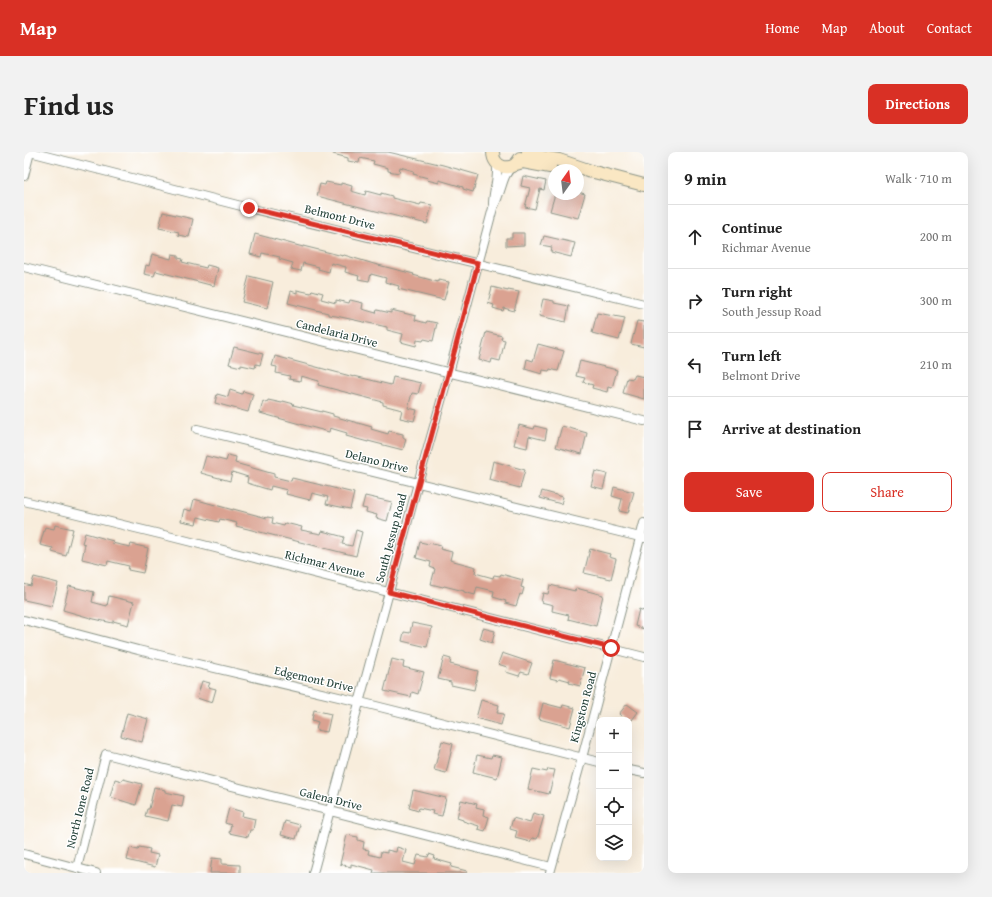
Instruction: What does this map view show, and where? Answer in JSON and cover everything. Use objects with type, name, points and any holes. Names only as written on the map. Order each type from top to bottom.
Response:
[{"type":"street","points":[[24,176],[30,152]]},
{"type":"street","name":"Belmont Drive","points":[[30,152],[256,210],[644,304]]},
{"type":"street","points":[[515,165],[520,159],[521,152]]},
{"type":"street","points":[[528,152],[540,157],[559,160],[594,172],[644,185]]},
{"type":"street","points":[[492,156],[501,166],[505,167],[515,165],[520,162],[548,166]]},
{"type":"street","name":"South Jessup Road","points":[[492,156],[497,169],[493,195],[493,208]]},
{"type":"street","name":"South Jessup Road","points":[[313,873],[493,208],[505,175],[508,170],[515,165]]},
{"type":"street","points":[[584,171],[594,172]]},
{"type":"street","name":"Candelaria Drive","points":[[24,267],[644,422]]},
{"type":"street","name":"Delano Drive","points":[[197,429],[642,538]]},
{"type":"street","name":"Richmar Avenue","points":[[24,501],[644,657]]},
{"type":"street","name":"Kingston Road","points":[[550,870],[642,538],[644,523]]},
{"type":"street","name":"Edgemont Drive","points":[[24,620],[138,650],[360,702],[596,761]]},
{"type":"street","name":"Galena Drive","points":[[106,754],[330,811],[550,870]]},
{"type":"street","name":"North Ione Road","points":[[77,868],[106,754]]},
{"type":"street","points":[[632,771],[644,773]]},
{"type":"street","points":[[24,854],[96,873]]},
{"type":"building","points":[[333,152],[388,152],[478,175],[473,192],[463,189],[463,187],[439,180],[439,183],[427,180],[428,178],[413,174],[414,171],[400,167],[399,173],[388,171],[388,168],[373,164],[374,161],[360,158],[359,163],[348,161],[348,158],[333,154]]},
{"type":"building","points":[[523,176],[546,181],[544,190],[540,189],[535,209],[525,207],[530,188],[521,186]]},
{"type":"building","points":[[326,182],[341,185],[341,183],[352,186],[351,191],[365,195],[366,191],[381,195],[381,193],[392,196],[392,198],[420,205],[421,203],[432,205],[427,224],[317,196],[320,184],[325,185]]},
{"type":"building","points":[[553,200],[583,200],[578,218],[550,211]]},
{"type":"building","points":[[163,212],[193,219],[189,237],[178,235],[179,232],[159,228]]},
{"type":"building","points":[[512,233],[524,233],[524,245],[506,246],[506,238],[512,238]]},
{"type":"building","points":[[255,234],[303,247],[344,255],[438,282],[438,280],[449,282],[444,300],[398,289],[399,286],[385,282],[386,278],[371,274],[369,281],[358,279],[359,276],[345,272],[346,267],[331,263],[329,272],[318,269],[319,267],[303,263],[301,271],[291,269],[293,263],[279,259],[280,257],[262,253],[261,257],[250,254]]},
{"type":"building","points":[[544,236],[575,243],[571,257],[551,252],[552,247],[541,245]]},
{"type":"building","points":[[152,254],[171,259],[172,254],[178,255],[178,258],[183,259],[182,262],[206,268],[207,265],[218,268],[214,286],[156,271],[154,276],[144,274],[146,265],[149,266]]},
{"type":"building","points":[[249,276],[273,282],[267,308],[242,302]]},
{"type":"building","points":[[492,287],[519,292],[514,311],[504,308],[503,311],[493,308],[494,305],[488,303]]},
{"type":"building","points":[[297,290],[311,293],[312,290],[323,293],[321,299],[336,303],[336,300],[349,303],[350,300],[363,303],[362,309],[376,313],[377,310],[391,313],[391,310],[416,316],[415,320],[426,323],[427,321],[437,323],[433,341],[424,339],[423,341],[417,340],[416,346],[401,342],[403,334],[387,330],[387,327],[328,315],[328,313],[288,303],[291,291],[297,293]]},
{"type":"building","points":[[543,299],[569,306],[566,322],[539,316]]},
{"type":"building","points":[[597,313],[625,318],[619,340],[592,333]]},
{"type":"building","points":[[637,321],[644,322],[644,347],[631,344]]},
{"type":"building","points":[[486,332],[502,336],[501,339],[505,340],[500,361],[492,359],[491,363],[479,360]]},
{"type":"building","points":[[538,344],[564,351],[558,371],[550,369],[549,371],[543,370],[542,374],[525,369],[527,359],[533,361]]},
{"type":"building","points":[[234,347],[263,354],[260,365],[256,364],[255,368],[229,364]]},
{"type":"building","points":[[275,356],[354,377],[391,385],[393,377],[421,383],[418,394],[412,393],[408,408],[417,410],[414,421],[400,418],[402,410],[383,405],[383,402],[318,385],[319,381],[301,376],[300,381],[289,379],[290,376],[276,373],[277,367],[272,366]]},
{"type":"building","points":[[580,361],[617,370],[612,388],[608,387],[607,392],[592,388],[593,385],[583,382],[585,378],[576,376]]},
{"type":"building","points":[[635,375],[644,377],[644,399],[623,393],[627,378],[633,379]]},
{"type":"building","points":[[230,390],[242,394],[243,391],[253,394],[248,412],[215,403],[217,394],[228,397]]},
{"type":"building","points":[[268,400],[282,403],[283,401],[294,404],[293,405],[333,414],[333,416],[372,427],[371,429],[388,434],[389,431],[403,434],[403,437],[406,439],[403,450],[346,436],[347,433],[330,428],[329,432],[260,413],[263,401],[267,403]]},
{"type":"building","points":[[519,425],[534,429],[535,426],[547,429],[545,440],[529,436],[527,448],[514,445]]},
{"type":"building","points":[[562,426],[587,433],[582,454],[556,447]]},
{"type":"building","points":[[228,455],[236,457],[235,463],[274,474],[274,477],[291,481],[292,478],[354,493],[350,509],[326,504],[328,497],[312,493],[310,500],[286,494],[287,490],[271,486],[270,490],[247,483],[248,477],[232,472],[230,481],[201,473],[206,456],[226,461]]},
{"type":"building","points":[[493,461],[525,470],[520,488],[489,480]]},
{"type":"building","points":[[595,471],[607,474],[603,489],[591,486]]},
{"type":"building","points":[[614,487],[634,492],[628,513],[619,511],[622,499],[612,496]]},
{"type":"building","points":[[542,491],[563,497],[561,504],[540,498]]},
{"type":"building","points":[[365,496],[392,502],[387,521],[376,518],[377,515],[366,512],[367,509],[362,508]]},
{"type":"building","points":[[194,499],[233,510],[273,518],[272,523],[284,526],[285,523],[302,527],[301,530],[321,534],[322,531],[344,537],[342,544],[352,546],[356,530],[362,532],[356,556],[236,526],[237,523],[220,519],[219,522],[198,517],[196,524],[181,521],[184,509],[191,511]]},
{"type":"building","points":[[55,525],[73,529],[66,556],[52,552],[53,548],[40,545],[45,527],[54,529]]},
{"type":"building","points":[[85,533],[113,541],[112,543],[130,547],[131,544],[148,548],[143,573],[128,570],[129,566],[108,561],[107,565],[82,559],[85,544],[82,543]]},
{"type":"building","points":[[420,542],[441,546],[440,549],[452,552],[450,560],[476,567],[475,573],[493,578],[494,575],[500,576],[501,574],[523,580],[521,587],[524,588],[522,595],[520,594],[516,606],[505,603],[506,601],[493,597],[494,591],[477,587],[475,595],[444,586],[431,584],[435,569],[430,567],[431,562],[416,558]]},
{"type":"building","points":[[590,549],[610,554],[609,557],[616,559],[611,579],[584,573]]},
{"type":"building","points":[[34,577],[58,583],[52,606],[24,600],[24,584],[31,586]]},
{"type":"building","points":[[550,585],[575,591],[576,588],[603,595],[596,626],[568,619],[569,615],[552,611],[553,605],[541,602],[543,593],[548,594]]},
{"type":"building","points":[[69,586],[94,592],[92,602],[107,606],[109,596],[134,602],[128,625],[113,621],[113,623],[94,619],[63,610]]},
{"type":"building","points":[[639,609],[644,611],[644,629],[635,626]]},
{"type":"building","points":[[412,623],[432,627],[427,647],[402,641],[404,632],[410,633]]},
{"type":"building","points":[[483,628],[495,631],[492,643],[480,639]]},
{"type":"building","points":[[502,653],[532,663],[528,674],[521,672],[519,676],[506,672],[507,667],[498,664]]},
{"type":"building","points":[[444,657],[451,659],[450,664],[478,671],[474,690],[451,685],[451,682],[438,679]]},
{"type":"building","points":[[392,659],[404,662],[403,667],[424,672],[418,694],[412,692],[411,697],[384,691]]},
{"type":"building","points":[[554,660],[585,668],[580,686],[559,678],[558,680],[550,678]]},
{"type":"building","points":[[202,681],[210,683],[208,687],[216,689],[212,703],[197,698]]},
{"type":"building","points":[[481,700],[499,705],[497,713],[504,714],[501,725],[476,718]]},
{"type":"building","points":[[543,703],[562,708],[563,705],[575,708],[570,727],[539,719]]},
{"type":"building","points":[[627,704],[638,712],[632,720],[632,717],[622,717],[619,714]]},
{"type":"building","points":[[314,710],[331,714],[327,732],[316,730],[318,722],[312,720]]},
{"type":"building","points":[[127,713],[148,719],[142,742],[121,736]]},
{"type":"building","points":[[442,741],[453,744],[446,773],[434,770]]},
{"type":"building","points":[[477,755],[491,758],[492,755],[502,757],[497,778],[473,772]]},
{"type":"building","points":[[533,769],[547,772],[548,769],[555,770],[549,794],[528,789]]},
{"type":"building","points":[[115,779],[122,781],[123,779],[142,784],[136,805],[110,797]]},
{"type":"building","points":[[154,787],[165,790],[165,792],[184,796],[182,807],[172,805],[168,821],[145,816],[147,809],[149,809]]},
{"type":"building","points":[[413,790],[446,798],[442,816],[432,814],[433,811],[419,808],[418,811],[409,808]]},
{"type":"building","points":[[461,800],[477,804],[476,807],[484,809],[483,815],[489,817],[485,831],[478,829],[479,826],[457,818]]},
{"type":"building","points":[[229,808],[243,812],[242,816],[255,819],[253,830],[250,830],[248,837],[229,833],[231,825],[225,823]]},
{"type":"building","points":[[533,813],[544,816],[537,839],[532,838],[530,842],[515,838],[517,831],[510,829],[513,818],[530,823]]},
{"type":"building","points":[[285,821],[300,825],[296,839],[281,835]]},
{"type":"building","points":[[347,835],[358,837],[358,840],[364,842],[363,849],[369,850],[368,854],[380,857],[381,852],[387,853],[387,850],[396,852],[397,847],[406,850],[403,862],[415,865],[418,855],[428,857],[429,854],[435,856],[434,859],[452,864],[451,867],[467,871],[467,873],[373,873],[374,870],[351,864],[351,867],[340,864]]},
{"type":"building","points":[[139,847],[150,849],[149,853],[158,855],[155,867],[127,860],[130,848],[138,850]]},
{"type":"building","points":[[212,858],[222,859],[222,864],[240,865],[240,873],[210,873]]},
{"type":"route","points":[[249,208],[478,263],[389,592],[611,648]]}]
